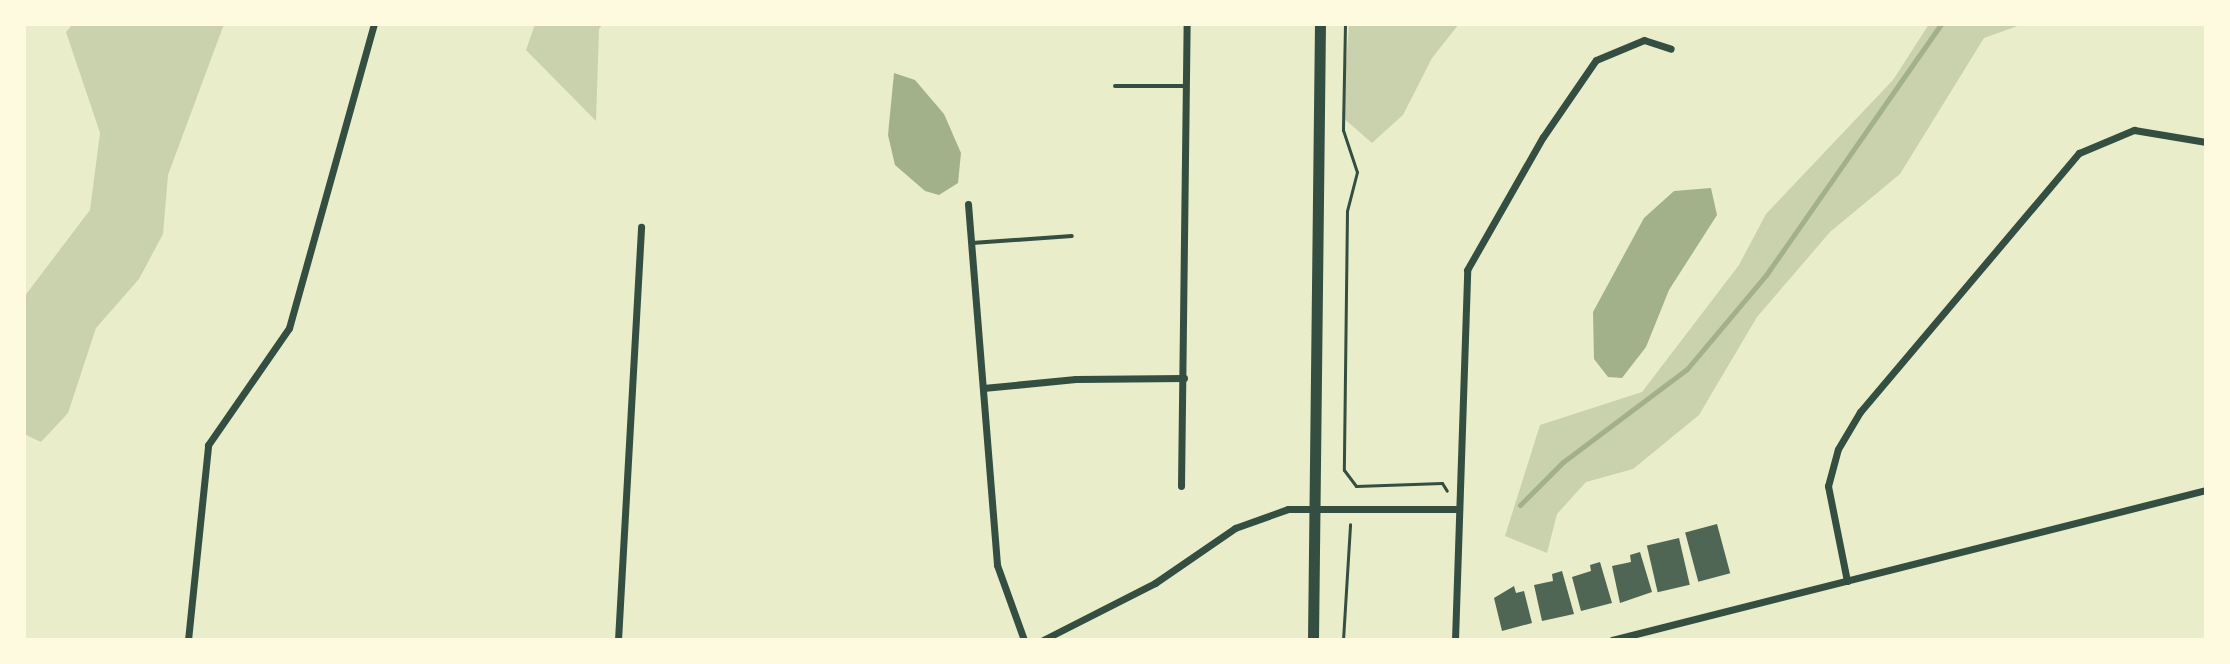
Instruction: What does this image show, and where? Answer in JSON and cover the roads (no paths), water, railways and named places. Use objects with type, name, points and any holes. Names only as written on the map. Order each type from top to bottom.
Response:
[{"type":"main road","points":[[1313,640],[1320,24]]},
{"type":"street","points":[[188,640],[208,445],[289,328],[374,24]]},
{"type":"street","points":[[1181,486],[1187,24]]},
{"type":"street","points":[[1455,640],[1463,291],[1476,249],[1596,60],[1644,40],[1671,49]]},
{"type":"street","points":[[1847,581],[1828,486],[1838,449],[1860,412],[2079,153],[2134,130],[2206,142]]},
{"type":"street","points":[[968,204],[997,565],[1024,640]]},
{"type":"street","points":[[618,640],[641,227]]},
{"type":"street","points":[[983,388],[1076,379],[1184,378]]},
{"type":"street","points":[[1612,640],[2206,490]]},
{"type":"street","points":[[1043,640],[1155,583],[1235,528],[1288,509],[1458,509]]},
{"type":"lane","points":[[1115,86],[1186,86]]},
{"type":"lane","points":[[972,243],[1072,236]]},
{"type":"waterway","points":[[1520,505],[1563,462],[1687,369],[1766,275],[1941,24]]}]
